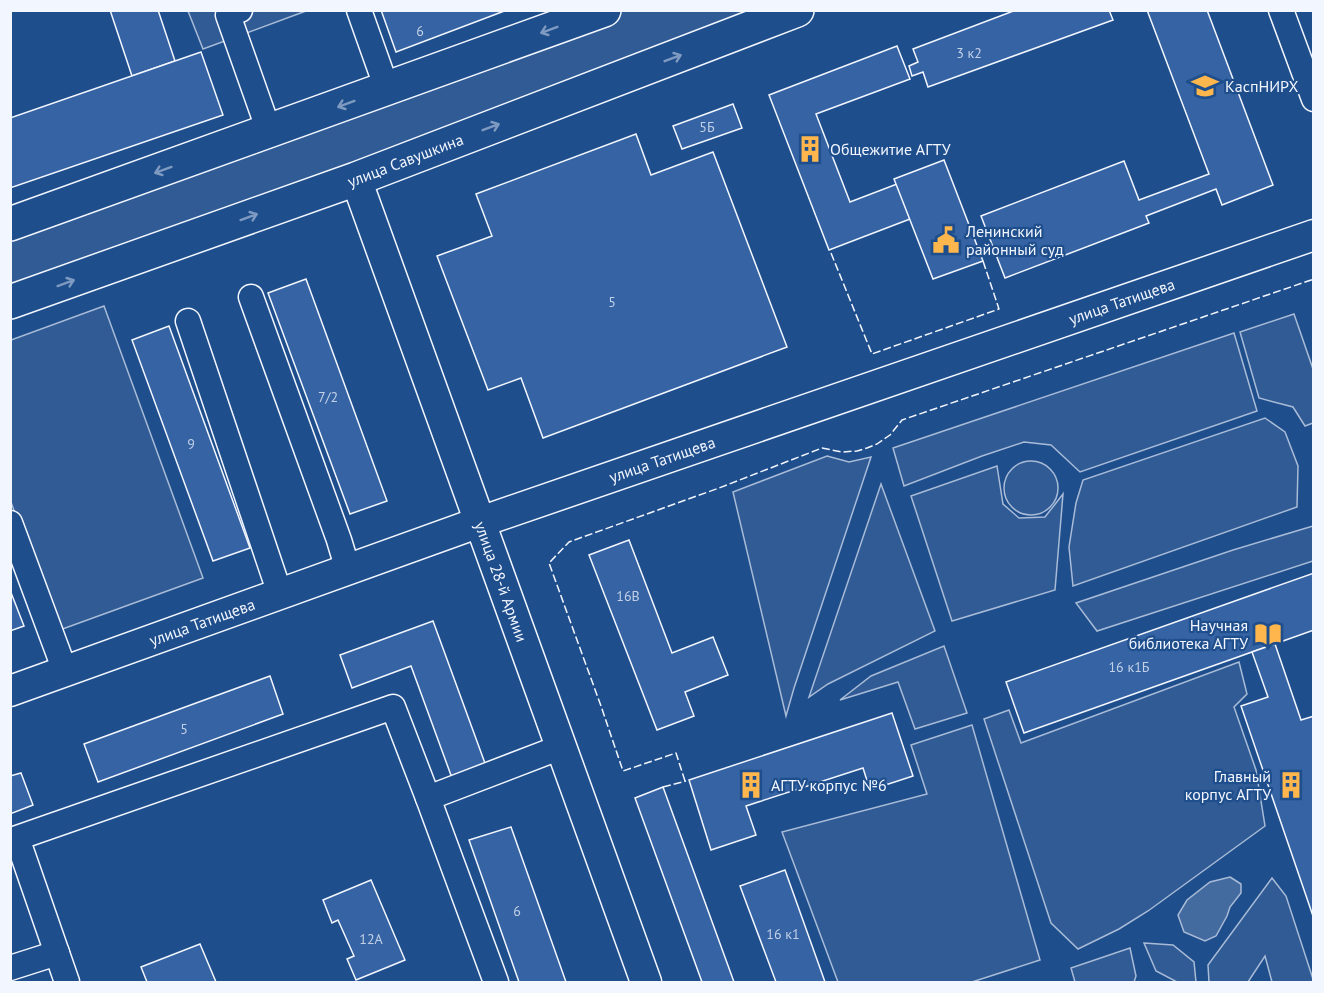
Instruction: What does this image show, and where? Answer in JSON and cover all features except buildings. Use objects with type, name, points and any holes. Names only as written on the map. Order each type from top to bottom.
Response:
[{"type":"highway","points":[[10,224],[604,10]]},
{"type":"highway","name":"улица Савушкина","points":[[10,302],[356,179],[797,10]]},
{"type":"main road","name":"улица 28-й Армии","points":[[356,179],[646,982]]},
{"type":"main road","name":"улица Татищева","points":[[10,691],[480,522],[1314,235]]},
{"type":"street","points":[[240,10],[228,15],[269,131]]},
{"type":"street","points":[[359,10],[387,89]]},
{"type":"street","points":[[1281,10],[1314,99]]},
{"type":"street","points":[[251,297],[348,570]]},
{"type":"street","points":[[188,321],[280,594]]},
{"type":"street","points":[[10,524],[65,671]]},
{"type":"street","points":[[67,982],[17,838],[393,707],[496,982]]},
{"type":"street","points":[[428,798],[561,747]]},
{"type":"street","points":[[10,968],[57,953]]},
{"type":"shaded area","points":[[188,11],[306,11],[203,49]]},
{"type":"shaded area","points":[[617,11],[775,11],[11,296],[10,226]]},
{"type":"shaded area","points":[[104,306],[203,578],[57,631],[11,502],[11,340]]},
{"type":"shaded area","points":[[1294,314],[1313,369],[1313,423],[1305,426],[1293,407],[1259,398],[1240,332]]},
{"type":"shaded area","points":[[1234,333],[1257,411],[1080,472],[1051,445],[1024,442],[904,486],[893,448]]},
{"type":"shaded area","points":[[1265,418],[1285,432],[1298,466],[1297,507],[1073,586],[1069,547],[1076,503],[1083,480]]},
{"type":"shaded area","points":[[827,456],[849,462],[871,457],[786,716],[733,492]]},
{"type":"shaded area","points":[[1026,461],[1036,461],[1046,465],[1054,473],[1058,488],[1054,503],[1046,511],[1036,515],[1026,515],[1016,511],[1008,503],[1004,493],[1004,483],[1008,473],[1016,465]]},
{"type":"shaded area","points":[[997,466],[1003,504],[1019,518],[1045,517],[1063,494],[1055,590],[952,621],[911,496]]},
{"type":"shaded area","points":[[881,484],[935,631],[828,684],[809,697]]},
{"type":"shaded area","points":[[1313,526],[1313,561],[1097,631],[1076,603],[1233,550]]},
{"type":"shaded area","points":[[944,646],[967,713],[915,729],[898,682],[840,700],[871,676]]},
{"type":"shaded area","points":[[1239,662],[1247,694],[1234,707],[1256,770],[1265,826],[1148,911],[1119,929],[1078,949],[1051,923],[984,719],[1009,710],[1021,743]]},
{"type":"shaded area","points":[[972,725],[1040,960],[972,982],[838,982],[782,832],[927,794],[911,745]]},
{"type":"shaded area","points":[[1230,877],[1241,884],[1241,893],[1230,907],[1216,936],[1205,941],[1184,932],[1178,915],[1187,900],[1210,882]]},
{"type":"shaded area","points":[[1272,878],[1286,896],[1313,982],[1272,982],[1265,956],[1248,982],[1209,982],[1208,965]]},
{"type":"shaded area","points":[[1144,943],[1173,945],[1194,962],[1196,982],[1177,982],[1156,971]]},
{"type":"shaded area","points":[[1130,948],[1136,976],[1134,982],[1075,982],[1071,968]]},
{"type":"fence","points":[[831,253],[872,354],[999,309],[983,261]]},
{"type":"fence","points":[[685,781],[676,753],[623,771],[549,563],[569,542],[822,448],[842,452],[867,448],[890,435],[902,420],[1314,279]]},
{"type":"fence","points":[[663,787],[686,781]]},
{"type":"place","name":"КаспНИРХ","points":[[1205,86]]},
{"type":"place","name":"Общежитие АГТУ","points":[[810,149]]},
{"type":"place","name":"Ленинский районный суд","points":[[946,240]]},
{"type":"place","name":"Научная библиотека АГТУ","points":[[1268,634]]},
{"type":"place","name":"АГТУ корпус №6","points":[[751,785]]},
{"type":"place","name":"Главный корпус АГТУ","points":[[1291,785]]}]
